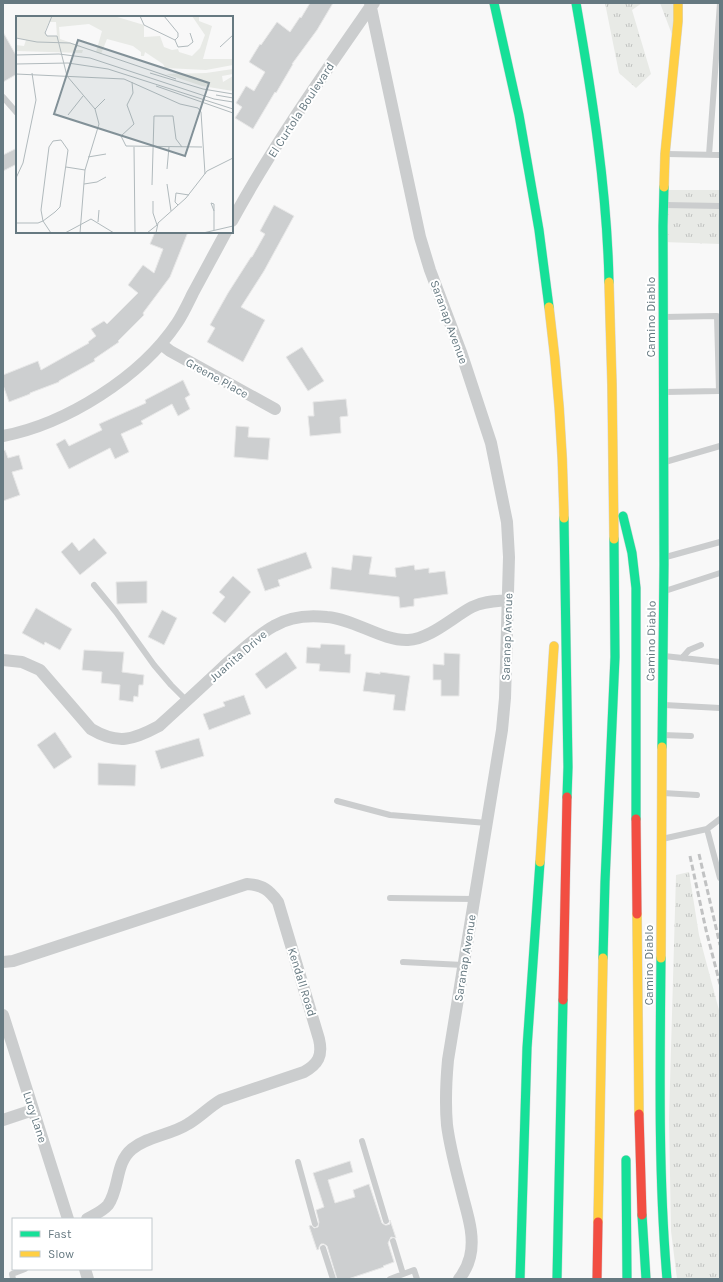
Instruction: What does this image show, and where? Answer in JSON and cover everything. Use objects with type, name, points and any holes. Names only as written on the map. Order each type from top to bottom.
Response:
[{"type":"main road","points":[[494,3],[520,115],[546,280],[559,402],[565,519],[568,767],[557,1279]]},
{"type":"main road","points":[[576,3],[588,66],[595,116],[605,211],[611,320],[614,473],[615,657],[605,882],[597,1279]]},
{"type":"main road","name":"Camino Diablo","points":[[668,1279],[663,1233],[660,1121],[662,656],[664,558],[664,205],[665,154],[678,3]]},
{"type":"main road","points":[[614,473],[632,553],[636,588],[637,986],[641,1188],[646,1279]]},
{"type":"main road","points":[[557,616],[565,519]]},
{"type":"main road","points":[[520,1279],[527,1048],[555,638]]},
{"type":"main road","points":[[615,657],[622,699]]},
{"type":"main road","points":[[626,1152],[628,1279]]},
{"type":"street","name":"El Curtola Boulevard","points":[[235,208],[372,4]]},
{"type":"street","name":"Saranap Avenue","points":[[372,4],[420,237],[430,270],[461,352],[491,443],[507,522],[509,557],[508,600],[505,698],[502,730],[463,965],[448,1060],[446,1084],[447,1125],[454,1162],[470,1225],[472,1242],[470,1257],[464,1273],[459,1279]]},
{"type":"street","points":[[3,436],[39,427],[85,404],[112,388],[134,370],[161,344],[177,322],[225,233]]},
{"type":"street","name":"Greene Place","points":[[161,344],[170,351],[275,409]]},
{"type":"street","name":"Juanita Drive","points":[[3,660],[22,662],[40,670],[91,729],[102,736],[114,739],[135,737],[145,734],[160,726],[236,656],[274,626],[288,620],[307,616],[340,618],[396,640],[409,640],[420,638],[474,606],[487,602],[508,600]]},
{"type":"street","name":"Kendall Road","points":[[3,962],[13,961],[248,884],[256,884],[264,887],[278,902],[319,1039],[321,1049],[319,1058],[314,1066],[304,1072],[221,1100],[188,1124],[141,1143],[131,1149],[125,1157],[114,1194],[107,1206],[89,1218]]},
{"type":"street","name":"Lucy Lane","points":[[3,1015],[68,1218]]},
{"type":"street","points":[[3,1120],[33,1110]]},
{"type":"lane","points":[[709,155],[720,3]]},
{"type":"lane","points":[[3,97],[16,112]]},
{"type":"lane","points":[[665,154],[720,155]]},
{"type":"lane","points":[[664,205],[720,206]]},
{"type":"lane","points":[[664,317],[717,316],[719,391],[664,392]]},
{"type":"lane","points":[[664,462],[720,446]]},
{"type":"lane","points":[[664,558],[720,542]]},
{"type":"lane","points":[[663,592],[720,574]]},
{"type":"lane","points":[[94,585],[171,685],[187,701]]},
{"type":"lane","points":[[682,658],[689,650],[701,645]]},
{"type":"lane","points":[[662,656],[720,662]]},
{"type":"lane","points":[[662,705],[720,708]]},
{"type":"lane","points":[[662,735],[691,736]]},
{"type":"lane","points":[[662,793],[697,796]]},
{"type":"lane","points":[[337,801],[390,815],[487,823]]},
{"type":"lane","points":[[661,839],[707,829],[720,819]]},
{"type":"lane","points":[[707,829],[720,878]]},
{"type":"lane","points":[[390,898],[474,899]]},
{"type":"lane","points":[[402,962],[463,965]]},
{"type":"lane","points":[[362,1141],[386,1221]]},
{"type":"lane","points":[[298,1162],[315,1224]]},
{"type":"lane","points":[[393,1241],[403,1274]]},
{"type":"lane","points":[[323,1248],[332,1279]]},
{"type":"lane","points":[[13,1279],[12,1274],[22,1270]]},
{"type":"lane","points":[[390,1279],[414,1270],[417,1279]]},
{"type":"green space","points":[[605,3],[642,3],[632,10],[651,74],[636,88],[619,73]]},
{"type":"green space","points":[[660,3],[678,3],[676,45]]},
{"type":"green space","points":[[664,190],[720,190],[720,244],[663,242]]},
{"type":"green space","points":[[689,872],[699,935],[720,1014],[720,1279],[677,1279],[671,1231],[669,1119],[676,875]]},
{"type":"building","points":[[310,3],[333,3],[317,30],[292,64],[276,93],[275,92],[253,129],[235,118],[242,107],[236,103],[246,86],[254,91],[265,72],[249,62],[260,44],[261,45],[277,22],[290,32]]},
{"type":"building","points":[[3,32],[16,55],[16,75],[3,82]]},
{"type":"building","points":[[16,148],[16,164],[3,171],[3,155]]},
{"type":"building","points":[[274,205],[294,216],[264,271],[241,307],[265,320],[243,362],[207,342],[215,328],[210,325],[265,234],[260,231]]},
{"type":"building","points":[[155,233],[188,233],[170,277],[143,313],[144,315],[118,341],[119,342],[94,359],[95,361],[59,382],[9,402],[3,385],[3,375],[38,361],[41,370],[89,343],[88,342],[96,336],[91,329],[104,321],[107,324],[138,293],[128,285],[143,265],[154,273],[163,249],[150,244]]},
{"type":"building","points":[[302,347],[324,381],[308,391],[286,357]]},
{"type":"building","points":[[183,380],[190,395],[185,398],[190,409],[178,416],[172,404],[141,421],[143,424],[121,434],[129,452],[115,459],[110,448],[69,469],[56,444],[65,439],[69,446],[102,430],[99,424],[146,403],[145,400]]},
{"type":"building","points":[[346,399],[348,416],[340,417],[341,433],[310,436],[308,416],[314,416],[313,402]]},
{"type":"building","points":[[236,426],[249,427],[248,437],[270,438],[268,460],[234,457]]},
{"type":"building","points":[[5,450],[8,458],[19,455],[23,469],[12,472],[20,495],[3,501],[3,451]]},
{"type":"building","points":[[94,538],[107,553],[80,575],[61,552],[72,542],[79,551]]},
{"type":"building","points":[[306,552],[312,568],[278,580],[280,586],[265,591],[257,569]]},
{"type":"building","points":[[353,555],[372,557],[369,574],[396,577],[395,568],[414,565],[415,570],[429,568],[429,573],[445,571],[448,594],[414,599],[414,606],[400,608],[399,597],[330,589],[332,567],[351,570]]},
{"type":"building","points":[[233,576],[251,592],[225,623],[212,613],[225,597],[219,592]]},
{"type":"building","points":[[147,581],[147,603],[117,604],[116,582]]},
{"type":"building","points":[[36,608],[72,629],[60,650],[45,642],[44,645],[22,633]]},
{"type":"building","points":[[162,610],[177,618],[164,645],[148,637]]},
{"type":"building","points":[[321,644],[345,645],[345,654],[351,654],[350,673],[319,671],[320,664],[306,663],[307,647],[320,648]]},
{"type":"building","points":[[84,650],[124,652],[122,672],[144,675],[143,685],[139,685],[138,697],[134,696],[133,702],[119,700],[120,685],[101,683],[102,672],[82,670]]},
{"type":"building","points":[[286,652],[297,668],[266,689],[255,674]]},
{"type":"building","points":[[444,653],[460,654],[459,696],[441,696],[441,680],[433,680],[433,664],[444,665]]},
{"type":"building","points":[[366,672],[380,674],[380,672],[410,676],[405,711],[393,710],[395,695],[363,691]]},
{"type":"building","points":[[244,695],[251,714],[209,730],[203,714],[225,706],[223,702]]},
{"type":"building","points":[[55,732],[72,757],[54,769],[37,745]]},
{"type":"building","points":[[199,738],[204,756],[161,769],[155,751]]},
{"type":"building","points":[[98,763],[136,765],[135,786],[98,785]]},
{"type":"building","points":[[350,1161],[353,1172],[328,1180],[335,1203],[355,1197],[353,1190],[369,1184],[382,1223],[385,1225],[390,1224],[390,1220],[396,1238],[391,1237],[388,1243],[394,1262],[383,1266],[384,1267],[348,1279],[337,1279],[327,1246],[321,1244],[317,1250],[309,1226],[311,1225],[314,1228],[318,1227],[319,1222],[316,1210],[324,1207],[313,1173]]},
{"type":"railway","points":[[699,854],[720,945]]},
{"type":"railway","points":[[690,856],[706,930],[720,984]]},
{"type":"traffic: fast","points":[[494,3],[519,115],[539,230],[549,307]]},
{"type":"traffic: fast","points":[[576,3],[598,142],[608,247],[609,282]]},
{"type":"traffic: fast","points":[[662,747],[664,564],[664,187]]},
{"type":"traffic: fast","points":[[623,516],[632,553],[636,588],[636,819]]},
{"type":"traffic: fast","points":[[564,518],[568,767],[567,797]]},
{"type":"traffic: fast","points":[[603,958],[615,657],[614,539]]},
{"type":"traffic: fast","points":[[520,1279],[527,1048],[540,862]]},
{"type":"traffic: fast","points":[[661,958],[661,1159],[667,1279]]},
{"type":"traffic: fast","points":[[557,1279],[563,1000]]},
{"type":"traffic: fast","points":[[626,1160],[627,1279]]},
{"type":"traffic: fast","points":[[642,1215],[646,1279]]},
{"type":"traffic: slow","points":[[664,187],[665,154],[678,21],[678,3]]},
{"type":"traffic: slow","points":[[609,282],[614,539]]},
{"type":"traffic: slow","points":[[549,307],[560,412],[564,518]]},
{"type":"traffic: slow","points":[[540,862],[554,646]]},
{"type":"traffic: slow","points":[[661,958],[662,747]]},
{"type":"traffic: slow","points":[[637,914],[639,1114]]},
{"type":"traffic: slow","points":[[598,1222],[603,958]]},
{"type":"traffic: jam","points":[[563,1000],[567,797]]},
{"type":"traffic: jam","points":[[636,819],[637,914]]},
{"type":"traffic: jam","points":[[639,1114],[642,1215]]},
{"type":"traffic: jam","points":[[597,1279],[598,1222]]}]
